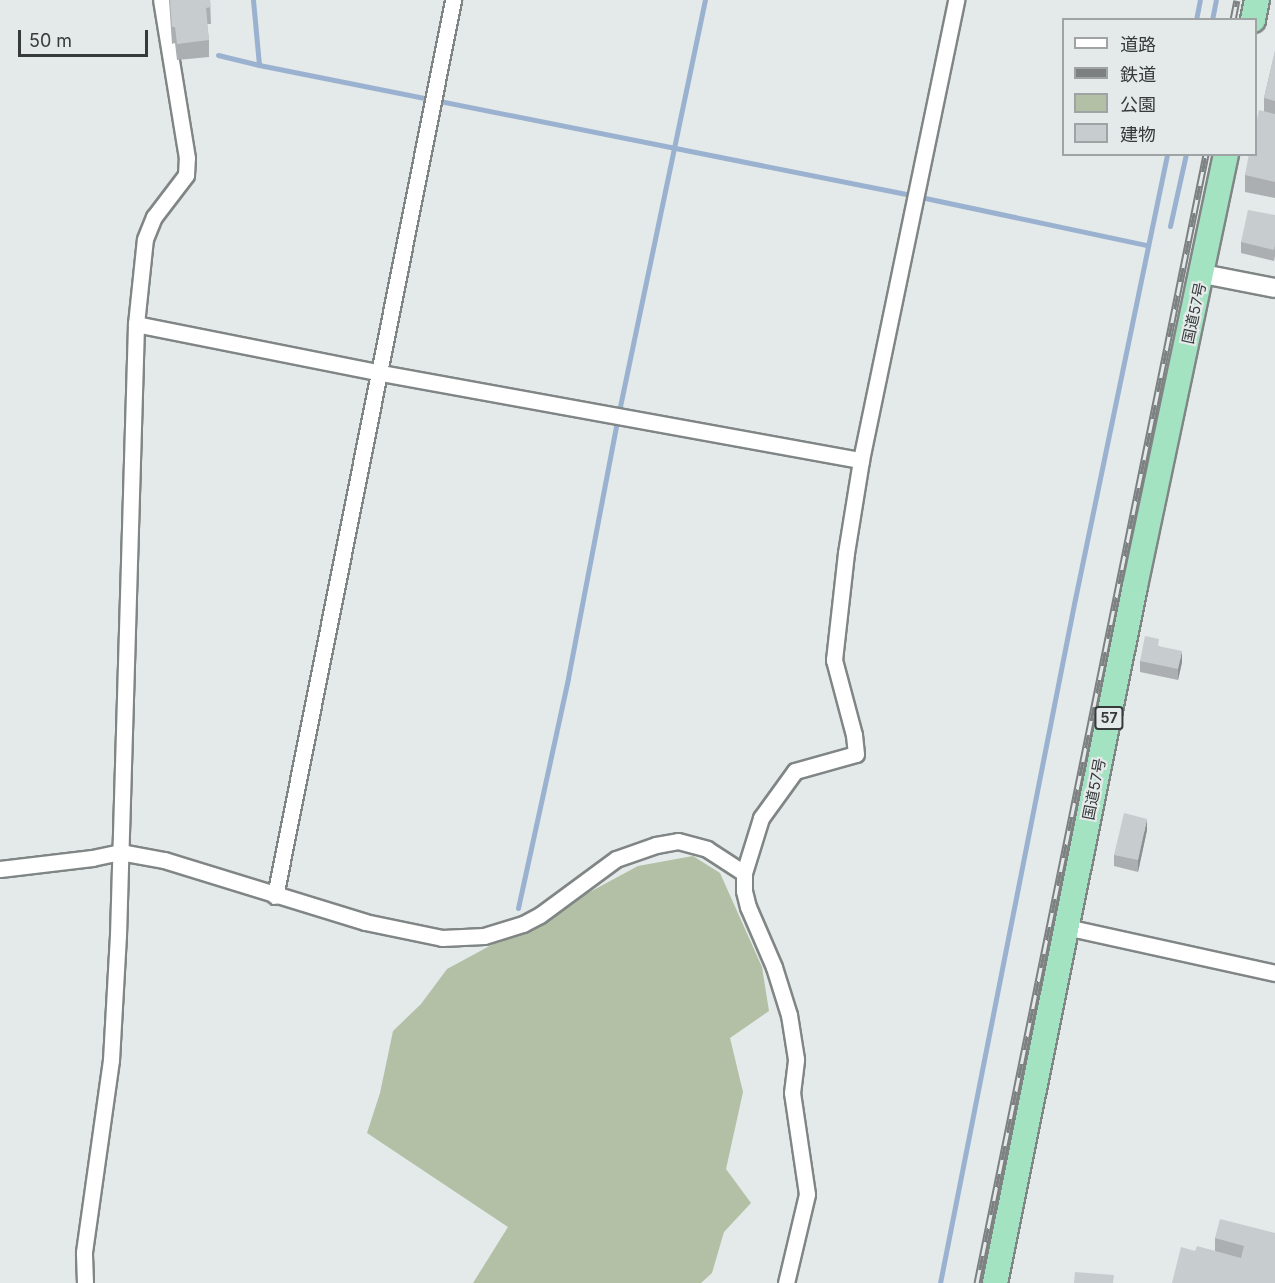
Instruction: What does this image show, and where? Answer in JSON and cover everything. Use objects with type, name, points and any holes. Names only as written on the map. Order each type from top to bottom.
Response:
[{"type":"highway","points":[[1253,18],[1257,0]]},
{"type":"highway","name":"国道57号","points":[[995,1283],[1138,574],[1203,274],[1226,156]]},
{"type":"street","points":[[85,1283],[84,1252],[111,1060],[120,852],[136,324],[145,239],[154,218],[186,175],[187,158],[161,0]]},
{"type":"street","points":[[275,896],[381,373],[453,0]]},
{"type":"street","points":[[786,1283],[807,1194],[792,1093],[796,1059],[789,1015],[774,967],[748,907],[744,891],[744,873],[761,818],[795,771],[856,754],[854,735],[834,660],[846,553],[861,460],[956,0]]},
{"type":"street","points":[[1203,274],[1275,288]]},
{"type":"street","points":[[136,324],[381,373],[861,460]]},
{"type":"street","points":[[0,869],[92,858],[120,852],[164,860],[364,922],[442,938],[484,936],[523,924],[540,915],[616,859],[656,845],[678,841],[707,849],[744,873]]},
{"type":"street","points":[[1066,927],[1275,973]]},
{"type":"green space","points":[[693,856],[720,873],[762,967],[769,1011],[730,1038],[743,1092],[726,1169],[751,1203],[724,1232],[712,1273],[701,1283],[473,1283],[508,1227],[367,1133],[380,1093],[393,1031],[421,1004],[447,969],[638,866]]},
{"type":"building","points":[[170,0],[210,0],[211,7],[206,8],[209,40],[177,44],[175,27],[172,27]]},
{"type":"building","points":[[1275,51],[1275,101],[1264,98]]},
{"type":"building","points":[[1259,110],[1275,114],[1275,182],[1245,175],[1249,156],[1257,156]]},
{"type":"building","points":[[1248,210],[1275,215],[1274,250],[1241,242]]},
{"type":"building","points":[[1145,636],[1159,639],[1158,646],[1182,651],[1178,669],[1140,661]]},
{"type":"building","points":[[1124,813],[1147,819],[1138,860],[1114,855]]},
{"type":"building","points":[[1220,1219],[1275,1233],[1275,1283],[1172,1283],[1181,1247],[1195,1251],[1197,1246],[1241,1258],[1244,1246],[1215,1238]]},
{"type":"building","points":[[1075,1272],[1114,1275],[1113,1283],[1074,1283]]},
{"type":"waterway","points":[[253,0],[259,65],[911,195],[1147,245]]},
{"type":"waterway","points":[[518,908],[568,678],[618,416],[705,0]]},
{"type":"waterway","points":[[1196,18],[1200,0]]},
{"type":"waterway","points":[[1212,18],[1216,0]]},
{"type":"waterway","points":[[218,55],[259,65]]},
{"type":"waterway","points":[[940,1283],[1075,599],[1167,156]]},
{"type":"waterway","points":[[1170,226],[1186,156]]},
{"type":"railway","points":[[1233,18],[1237,0]]},
{"type":"railway","points":[[977,1283],[1206,156]]}]
